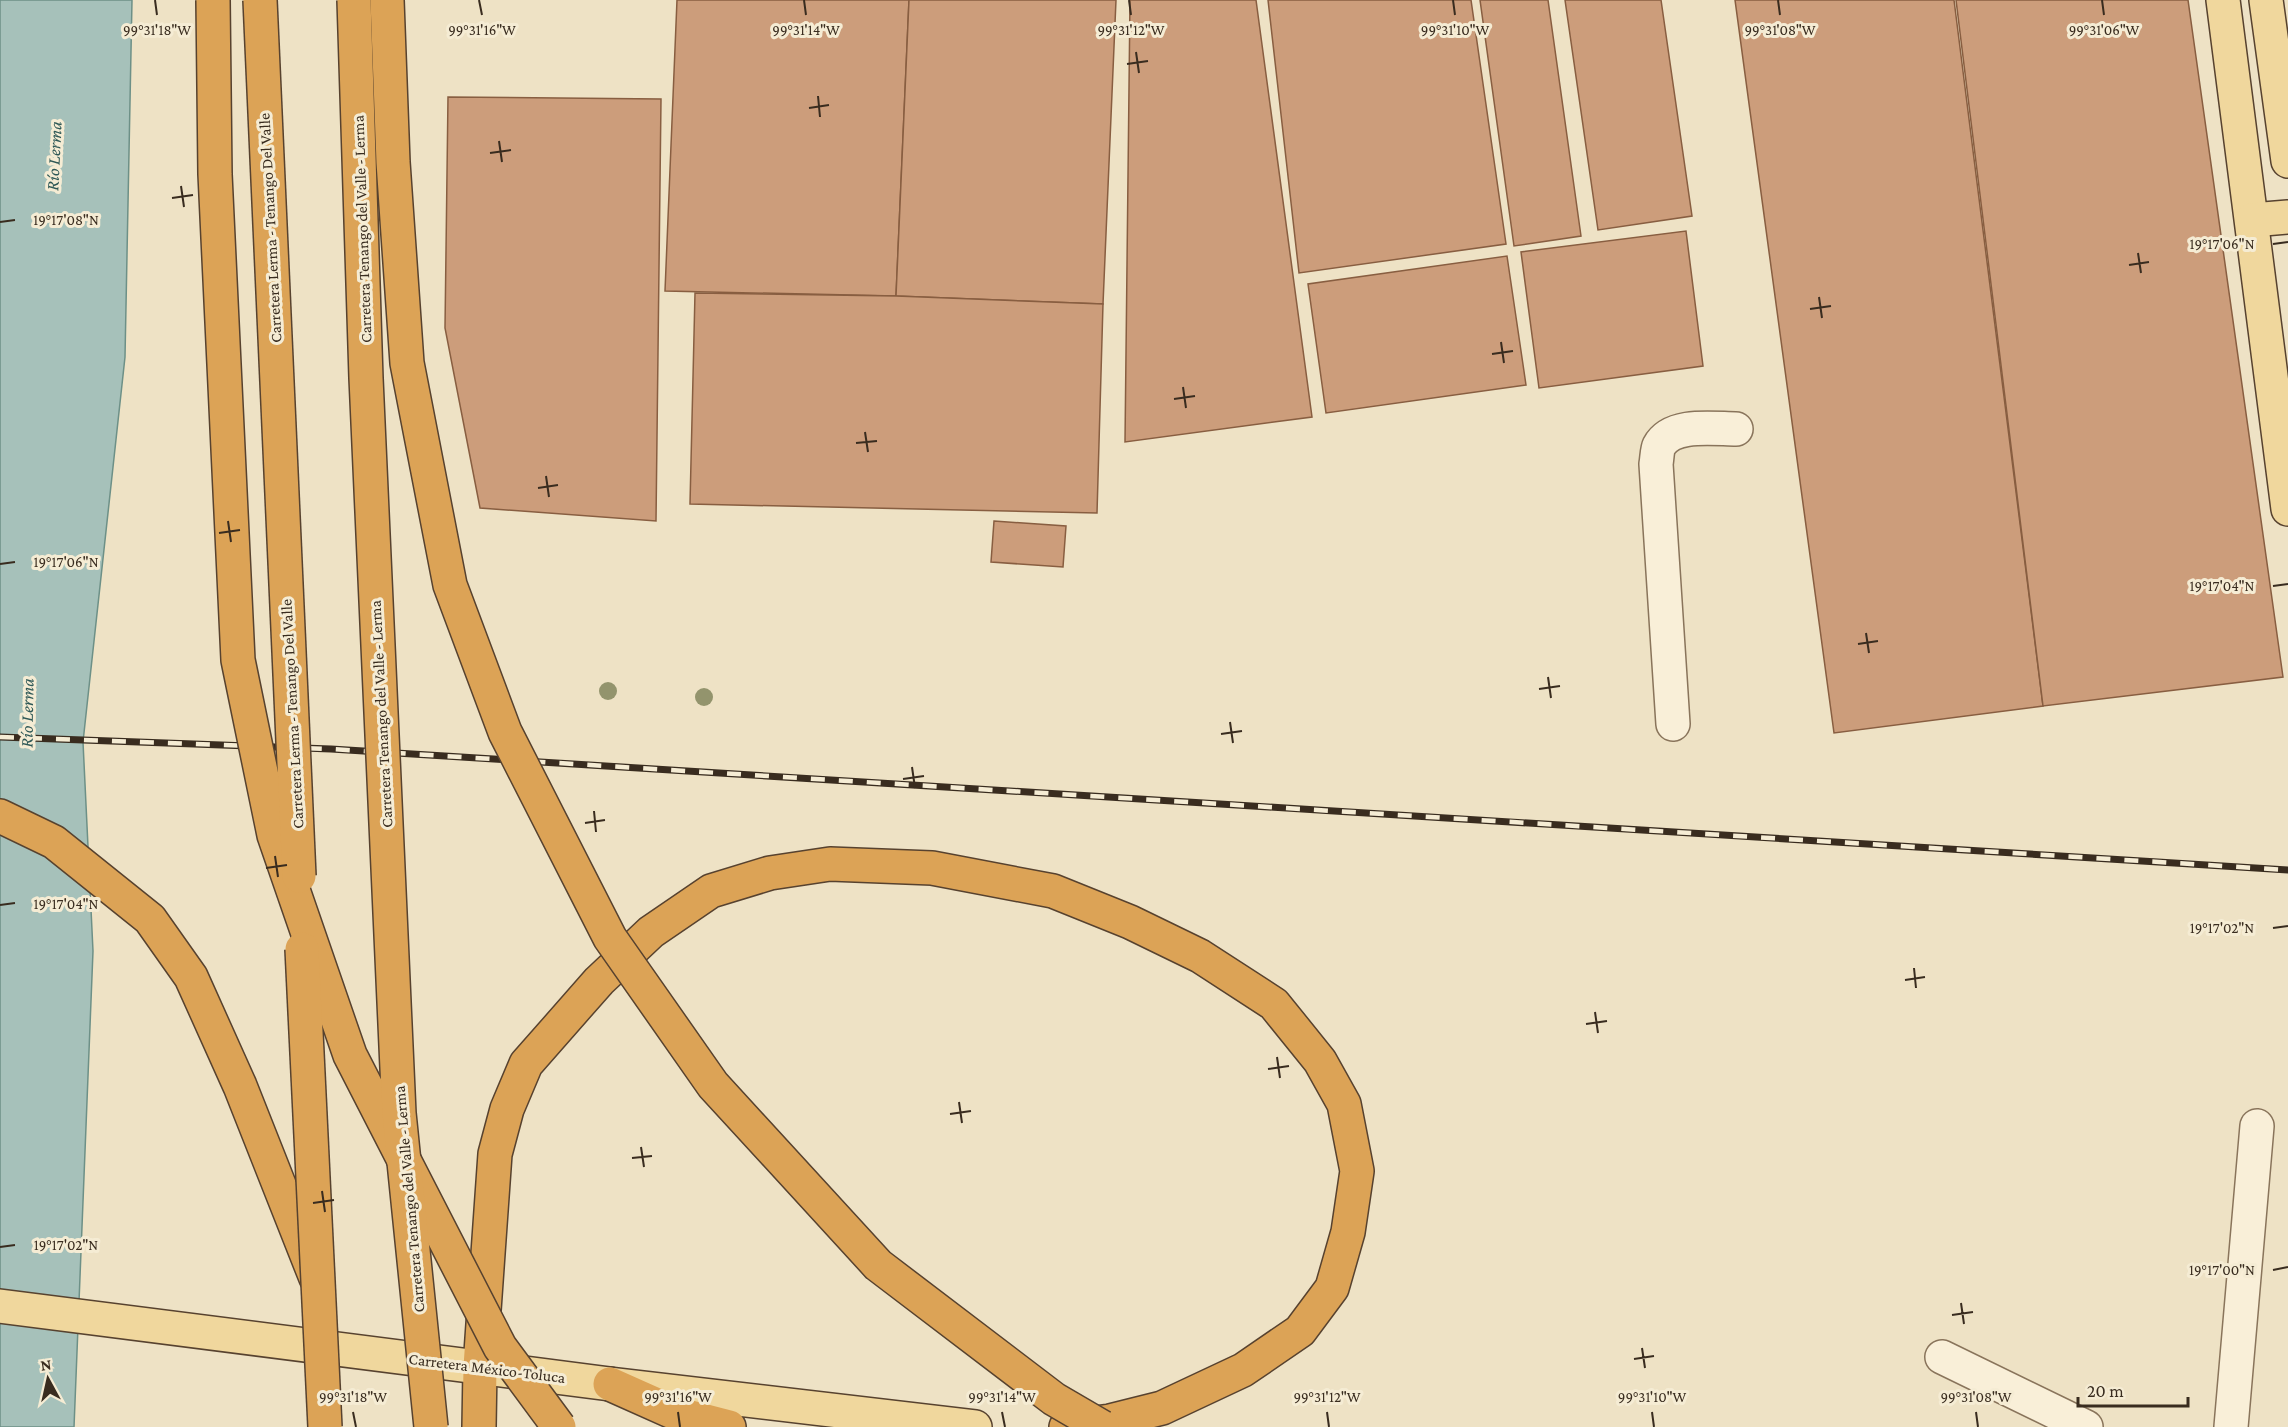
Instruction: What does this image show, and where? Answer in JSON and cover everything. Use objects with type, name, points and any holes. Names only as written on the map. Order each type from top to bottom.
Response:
[{"type":"highway","points":[[213,0],[216,174],[238,660],[274,835],[350,1055],[500,1347],[560,1427]]},
{"type":"highway","name":"Carretera Lerma - Tenango Del Valle","points":[[260,0],[325,1427]]},
{"type":"highway","name":"Carretera Tenango del Valle - Lerma","points":[[354,0],[367,390],[399,1113],[431,1427]]},
{"type":"highway","points":[[387,0],[393,162],[407,363],[450,585],[505,732],[610,938],[713,1085],[878,1265],[1054,1399],[1102,1427]]},
{"type":"highway","points":[[0,816],[54,842],[150,919],[190,977],[240,1086],[317,1281]]},
{"type":"highway","points":[[479,1427],[480,1367],[495,1154],[507,1109],[526,1064],[599,981],[651,932],[711,891],[770,873],[830,864],[932,868],[1053,891],[1130,922],[1200,956],[1274,1004],[1320,1061],[1344,1104],[1357,1172],[1348,1232],[1332,1288],[1300,1331],[1243,1370],[1162,1408],[1110,1421],[1066,1427]]},
{"type":"highway","points":[[610,1384],[675,1413],[729,1427]]},
{"type":"main road","points":[[2223,0],[2286,468],[2288,509]]},
{"type":"main road","points":[[2266,0],[2288,161]]},
{"type":"main road","points":[[2252,220],[2288,217]]},
{"type":"main road","name":"Carretera México-Toluca","points":[[0,1306],[610,1384],[975,1427]]},
{"type":"lane","points":[[1673,724],[1656,465],[1659,446],[1670,436],[1687,429],[1736,429]]},
{"type":"lane","points":[[2231,1427],[2257,1126]]},
{"type":"lane","points":[[1942,1358],[2086,1427]]},
{"type":"water","name":"Río Lerma","points":[[0,0],[132,0],[125,357],[83,742],[93,951],[74,1427],[0,1427]]},
{"type":"building","points":[[677,0],[909,0],[896,296],[665,291]]},
{"type":"building","points":[[909,0],[1116,0],[1103,304],[896,296]]},
{"type":"building","points":[[1130,0],[1256,0],[1312,417],[1125,442]]},
{"type":"building","points":[[1268,0],[1471,0],[1506,244],[1299,273]]},
{"type":"building","points":[[1480,0],[1548,0],[1581,236],[1514,246]]},
{"type":"building","points":[[1565,0],[1661,0],[1692,216],[1598,230]]},
{"type":"building","points":[[1735,0],[1954,0],[2043,706],[1834,733]]},
{"type":"building","points":[[1956,0],[2188,0],[2283,677],[2043,706]]},
{"type":"building","points":[[448,97],[661,99],[656,521],[480,508],[445,328]]},
{"type":"building","points":[[1686,231],[1703,366],[1539,388],[1521,252]]},
{"type":"building","points":[[1507,256],[1526,385],[1326,413],[1308,284]]},
{"type":"building","points":[[695,293],[896,296],[1103,304],[1097,513],[690,504]]},
{"type":"building","points":[[994,521],[1066,526],[1063,567],[991,562]]},
{"type":"railway","points":[[0,737],[331,749],[2288,870]]}]
